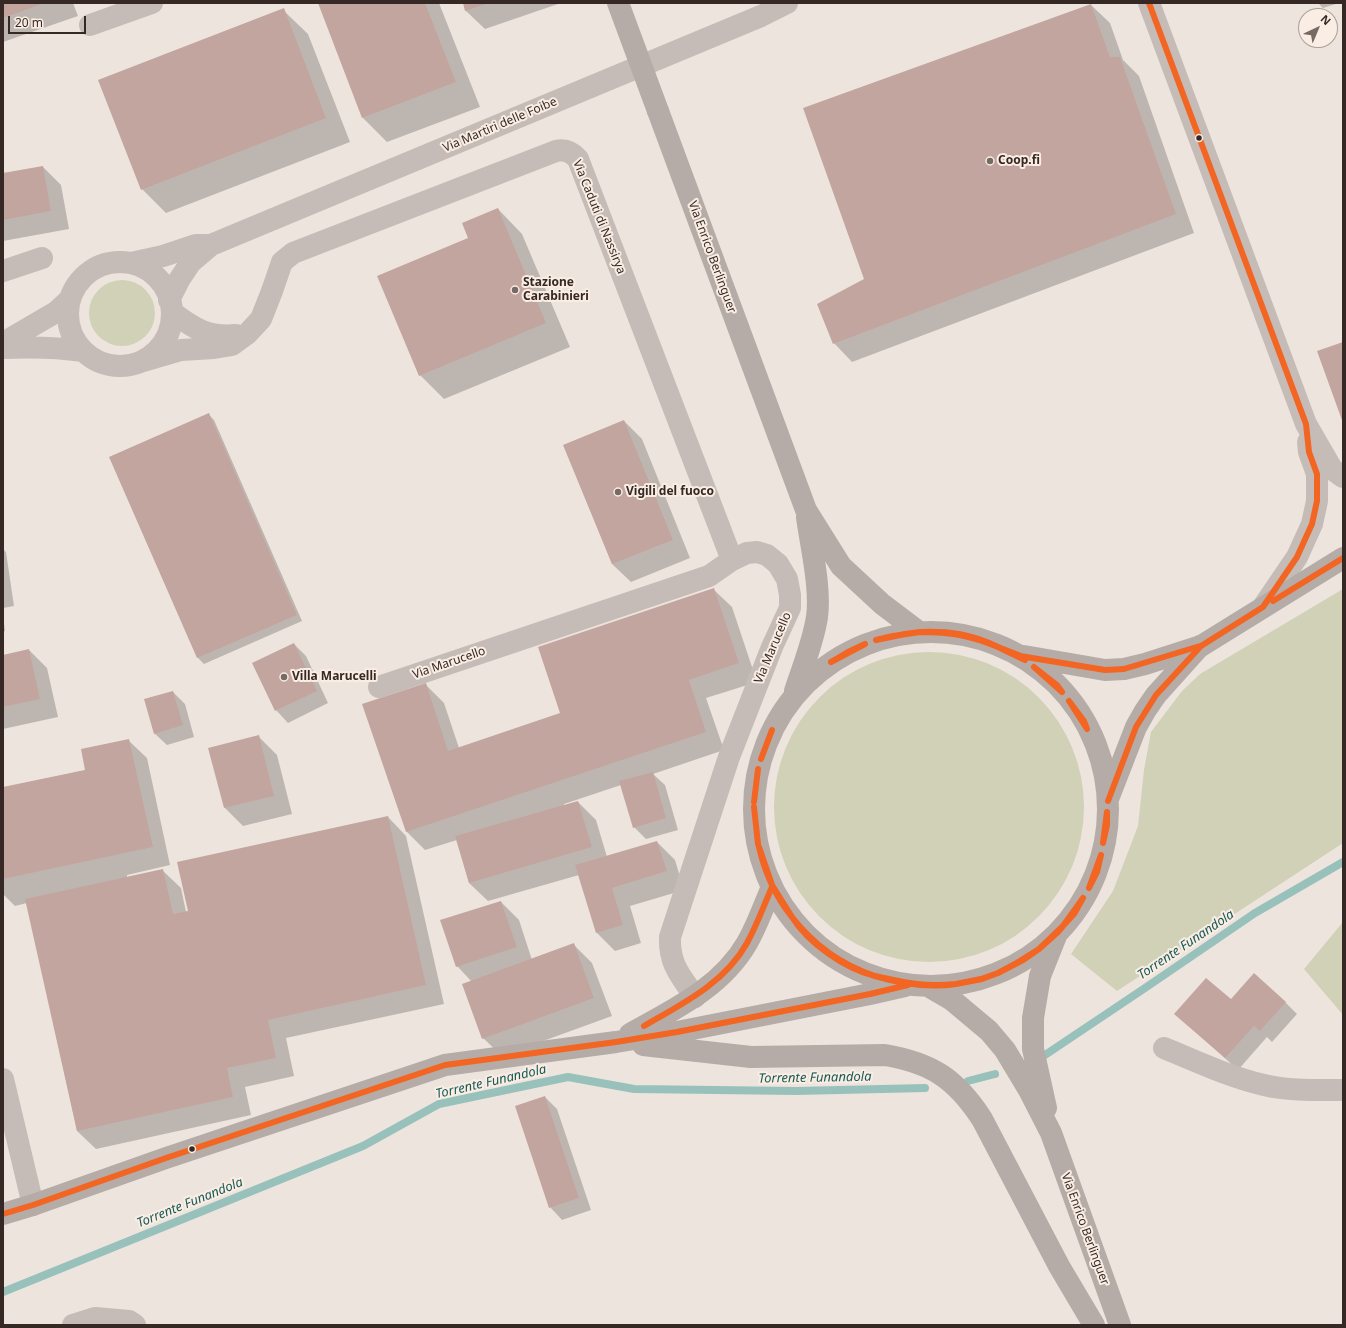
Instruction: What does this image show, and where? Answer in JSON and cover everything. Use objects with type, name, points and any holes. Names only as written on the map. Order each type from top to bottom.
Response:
[{"type":"main road","name":"Via Enrico Berlinguer","points":[[618,3],[806,510],[841,566],[882,604],[919,632]]},
{"type":"main road","name":"Via Enrico Berlinguer","points":[[792,697],[812,643],[817,617],[818,596],[806,510]]},
{"type":"main road","points":[[1108,800],[1136,727],[1145,712],[1156,695],[1201,646],[1343,558]]},
{"type":"main road","name":"Via Enrico Berlinguer","points":[[919,985],[964,983],[982,978],[1016,964],[1046,944],[1069,920],[1086,894],[1099,864],[1106,833],[1108,800],[1102,766],[1097,749],[1082,717],[1061,689],[1020,656],[993,643],[971,636],[954,633],[919,632],[895,635],[871,642],[849,651],[828,664],[814,675],[792,697],[771,731],[763,750],[758,769],[754,789],[754,815],[757,842],[764,868],[772,887],[785,909],[801,930],[821,948],[843,962],[867,974],[919,985],[952,1000],[989,1031],[1005,1050],[1029,1090],[1050,1133],[1120,1325]]},
{"type":"main road","points":[[1020,656],[1105,670],[1124,669],[1201,646]]},
{"type":"main road","points":[[616,1042],[695,997],[722,975],[736,960],[747,943],[772,887]]},
{"type":"main road","name":"Via Enrico Berlinguer","points":[[1050,1133],[1033,1049],[1033,1018],[1040,976],[1058,932]]},
{"type":"main road","points":[[3,1214],[445,1065],[616,1042],[677,1032],[919,985]]},
{"type":"main road","points":[[616,1042],[751,1057],[885,1055],[904,1058],[923,1065],[943,1076],[961,1091],[982,1119],[1059,1266],[1094,1325]]},
{"type":"street","points":[[90,25],[152,3]]},
{"type":"street","name":"Via Martiri delle Foibe","points":[[170,306],[179,280],[191,262],[211,245],[754,19],[787,3]]},
{"type":"street","points":[[1149,3],[1306,424],[1332,469],[1343,478]]},
{"type":"street","name":"Via Caduti di Nassirya","points":[[140,362],[181,350],[214,348],[232,345],[247,334],[261,319],[282,262],[294,253],[556,151],[561,150],[573,154],[578,159],[732,560]]},
{"type":"street","name":"Via Martiri delle Foibe","points":[[131,263],[163,256],[196,246],[211,245]]},
{"type":"street","points":[[3,271],[42,258]]},
{"type":"street","points":[[115,262],[131,263],[145,268],[158,278],[166,291],[172,320],[168,334],[161,347],[150,357],[140,362],[122,367],[108,366],[94,360],[82,351],[75,343],[68,322],[67,311],[69,300],[75,286],[92,270],[99,266],[115,262]]},
{"type":"street","points":[[3,343],[56,312],[69,300]]},
{"type":"street","points":[[170,306],[199,330],[212,335],[231,336],[247,334]]},
{"type":"street","points":[[3,348],[62,348],[82,351]]},
{"type":"street","points":[[1263,607],[1297,557],[1312,524],[1317,501],[1317,474],[1309,452],[1306,424]]},
{"type":"street","name":"Via Marucello","points":[[379,687],[709,576],[732,560],[747,553],[757,552],[767,555],[778,564],[788,579],[790,608],[772,647],[729,756],[670,937],[671,958],[675,967],[695,997]]},
{"type":"street","points":[[1164,1048],[1244,1080],[1266,1085],[1301,1089],[1343,1090]]},
{"type":"street","points":[[3,1079],[33,1205]]},
{"type":"street","points":[[73,1325],[95,1318],[128,1321],[135,1325]]},
{"type":"green space","points":[[115,280],[129,280],[141,285],[150,294],[155,306],[153,326],[146,337],[129,346],[115,346],[103,341],[94,332],[89,320],[89,306],[94,294],[103,285]]},
{"type":"green space","points":[[1343,589],[1343,843],[1117,991],[1071,954],[1113,891],[1138,826],[1144,770],[1151,732],[1182,691],[1200,674]]},
{"type":"green space","points":[[929,652],[959,655],[988,664],[1015,678],[1039,697],[1058,721],[1072,748],[1081,777],[1084,807],[1081,837],[1072,866],[1058,893],[1039,917],[1015,936],[988,950],[959,959],[929,962],[899,959],[870,950],[843,936],[819,917],[800,893],[786,866],[777,837],[774,807],[777,777],[786,748],[800,721],[819,697],[843,678],[870,664],[899,655]]},
{"type":"green space","points":[[1343,922],[1343,1015],[1304,969]]},
{"type":"building","points":[[3,3],[45,3],[3,18]]},
{"type":"building","points":[[318,3],[425,3],[456,82],[362,118]]},
{"type":"building","points":[[463,3],[489,3],[465,11]]},
{"type":"building","name":"Coop.fi","points":[[1091,4],[1110,57],[1120,57],[1176,214],[833,344],[817,304],[864,279],[803,108]]},
{"type":"building","points":[[284,8],[326,118],[141,190],[98,80]]},
{"type":"building","points":[[43,166],[51,211],[3,220],[3,173]]},
{"type":"building","points":[[498,208],[546,323],[419,376],[377,276],[468,238],[462,223]]},
{"type":"building","points":[[1343,342],[1343,423],[1317,351]]},
{"type":"building","points":[[209,413],[297,615],[197,658],[109,457]]},
{"type":"building","name":"Vigili del fuoco","points":[[624,420],[673,540],[612,564],[563,445]]},
{"type":"building","points":[[714,588],[739,663],[689,680],[706,732],[406,832],[362,704],[426,683],[448,751],[560,713],[538,647]]},
{"type":"building","name":"Villa Marucelli","points":[[294,643],[317,691],[275,711],[252,663]]},
{"type":"building","points":[[29,649],[40,699],[3,707],[3,655]]},
{"type":"building","points":[[173,691],[183,725],[154,734],[144,699]]},
{"type":"building","points":[[259,735],[274,796],[224,808],[208,748]]},
{"type":"building","points":[[129,739],[153,847],[3,879],[3,787],[85,770],[81,749]]},
{"type":"building","points":[[653,772],[666,818],[633,828],[619,781]]},
{"type":"building","points":[[578,801],[592,847],[469,883],[455,836]]},
{"type":"building","points":[[388,816],[426,985],[268,1020],[276,1058],[227,1068],[233,1097],[77,1131],[25,899],[163,869],[173,914],[188,911],[177,862]]},
{"type":"building","points":[[657,841],[667,871],[612,888],[623,925],[596,933],[575,865]]},
{"type":"building","points":[[501,901],[517,947],[456,967],[440,920]]},
{"type":"building","points":[[574,943],[594,998],[482,1039],[462,984]]},
{"type":"building","points":[[1254,973],[1286,1002],[1260,1031],[1254,1026],[1225,1058],[1174,1014],[1206,978],[1231,999]]},
{"type":"building","points":[[545,1096],[579,1198],[549,1208],[515,1106]]},
{"type":"waterway","name":"Torrente Funandola","points":[[1045,1055],[1255,913],[1343,862]]},
{"type":"waterway","name":"Torrente Funandola","points":[[968,1081],[995,1074]]},
{"type":"waterway","name":"Torrente Funandola","points":[[3,1292],[363,1146],[439,1104],[568,1077],[634,1089],[796,1091],[925,1088]]},
{"type":"transit line","points":[[1108,801],[1136,727],[1156,695],[1201,646],[1263,607],[1297,557],[1312,524],[1317,501],[1317,474],[1309,452],[1306,424],[1149,3]]},
{"type":"transit line","points":[[1273,601],[1343,558]]},
{"type":"transit line","points":[[876,640],[920,632]]},
{"type":"transit line","points":[[876,640],[920,632]]},
{"type":"transit line","points":[[920,632],[960,634],[979,639],[998,647]]},
{"type":"transit line","points":[[920,632],[960,635],[998,647]]},
{"type":"transit line","points":[[831,662],[865,644]]},
{"type":"transit line","points":[[831,662],[865,644]]},
{"type":"transit line","points":[[1020,656],[1105,670],[1124,669],[1200,646]]},
{"type":"transit line","points":[[998,647],[1021,656],[1025,660]]},
{"type":"transit line","points":[[998,647],[1025,660]]},
{"type":"transit line","points":[[1034,667],[1057,685],[1062,692]]},
{"type":"transit line","points":[[1034,667],[1062,692]]},
{"type":"transit line","points":[[1069,701],[1084,721],[1087,729]]},
{"type":"transit line","points":[[1069,701],[1087,729]]},
{"type":"transit line","points":[[761,759],[772,730]]},
{"type":"transit line","points":[[761,759],[772,730]]},
{"type":"transit line","points":[[754,802],[758,769]]},
{"type":"transit line","points":[[754,802],[758,769]]},
{"type":"transit line","points":[[754,807],[758,844]]},
{"type":"transit line","points":[[754,807],[758,844]]},
{"type":"transit line","points":[[1103,843],[1107,812]]},
{"type":"transit line","points":[[1103,843],[1107,825],[1107,812]]},
{"type":"transit line","points":[[759,847],[772,885],[792,917]]},
{"type":"transit line","points":[[759,847],[771,884],[792,917]]},
{"type":"transit line","points":[[1089,888],[1101,855]]},
{"type":"transit line","points":[[1089,888],[1097,872],[1101,855]]},
{"type":"transit line","points":[[644,1026],[702,991],[727,970],[747,943],[772,887]]},
{"type":"transit line","points":[[1063,926],[1083,898]]},
{"type":"transit line","points":[[1063,926],[1074,914],[1083,898]]},
{"type":"transit line","points":[[792,917],[819,945],[840,960],[875,976]]},
{"type":"transit line","points":[[792,917],[799,927],[828,954],[863,973],[875,976]]},
{"type":"transit line","points":[[1039,949],[1063,926]]},
{"type":"transit line","points":[[1039,949],[1063,926]]},
{"type":"transit line","points":[[998,973],[1023,960],[1039,949]]},
{"type":"transit line","points":[[998,973],[1039,949]]},
{"type":"transit line","points":[[956,984],[981,979],[998,973]]},
{"type":"transit line","points":[[956,984],[982,979],[998,973]]},
{"type":"transit line","points":[[875,976],[915,984],[956,984]]},
{"type":"transit line","points":[[875,976],[895,981],[935,986],[956,984]]},
{"type":"transit line","points":[[3,1214],[445,1065],[616,1042],[677,1032],[870,994],[908,985]]},
{"type":"place","name":"Coop.fi","points":[[990,161]]},
{"type":"place","name":"Stazione Carabinieri","points":[[515,290]]},
{"type":"place","name":"Vigili del fuoco","points":[[618,492]]},
{"type":"place","name":"Villa Marucelli","points":[[284,677]]}]
